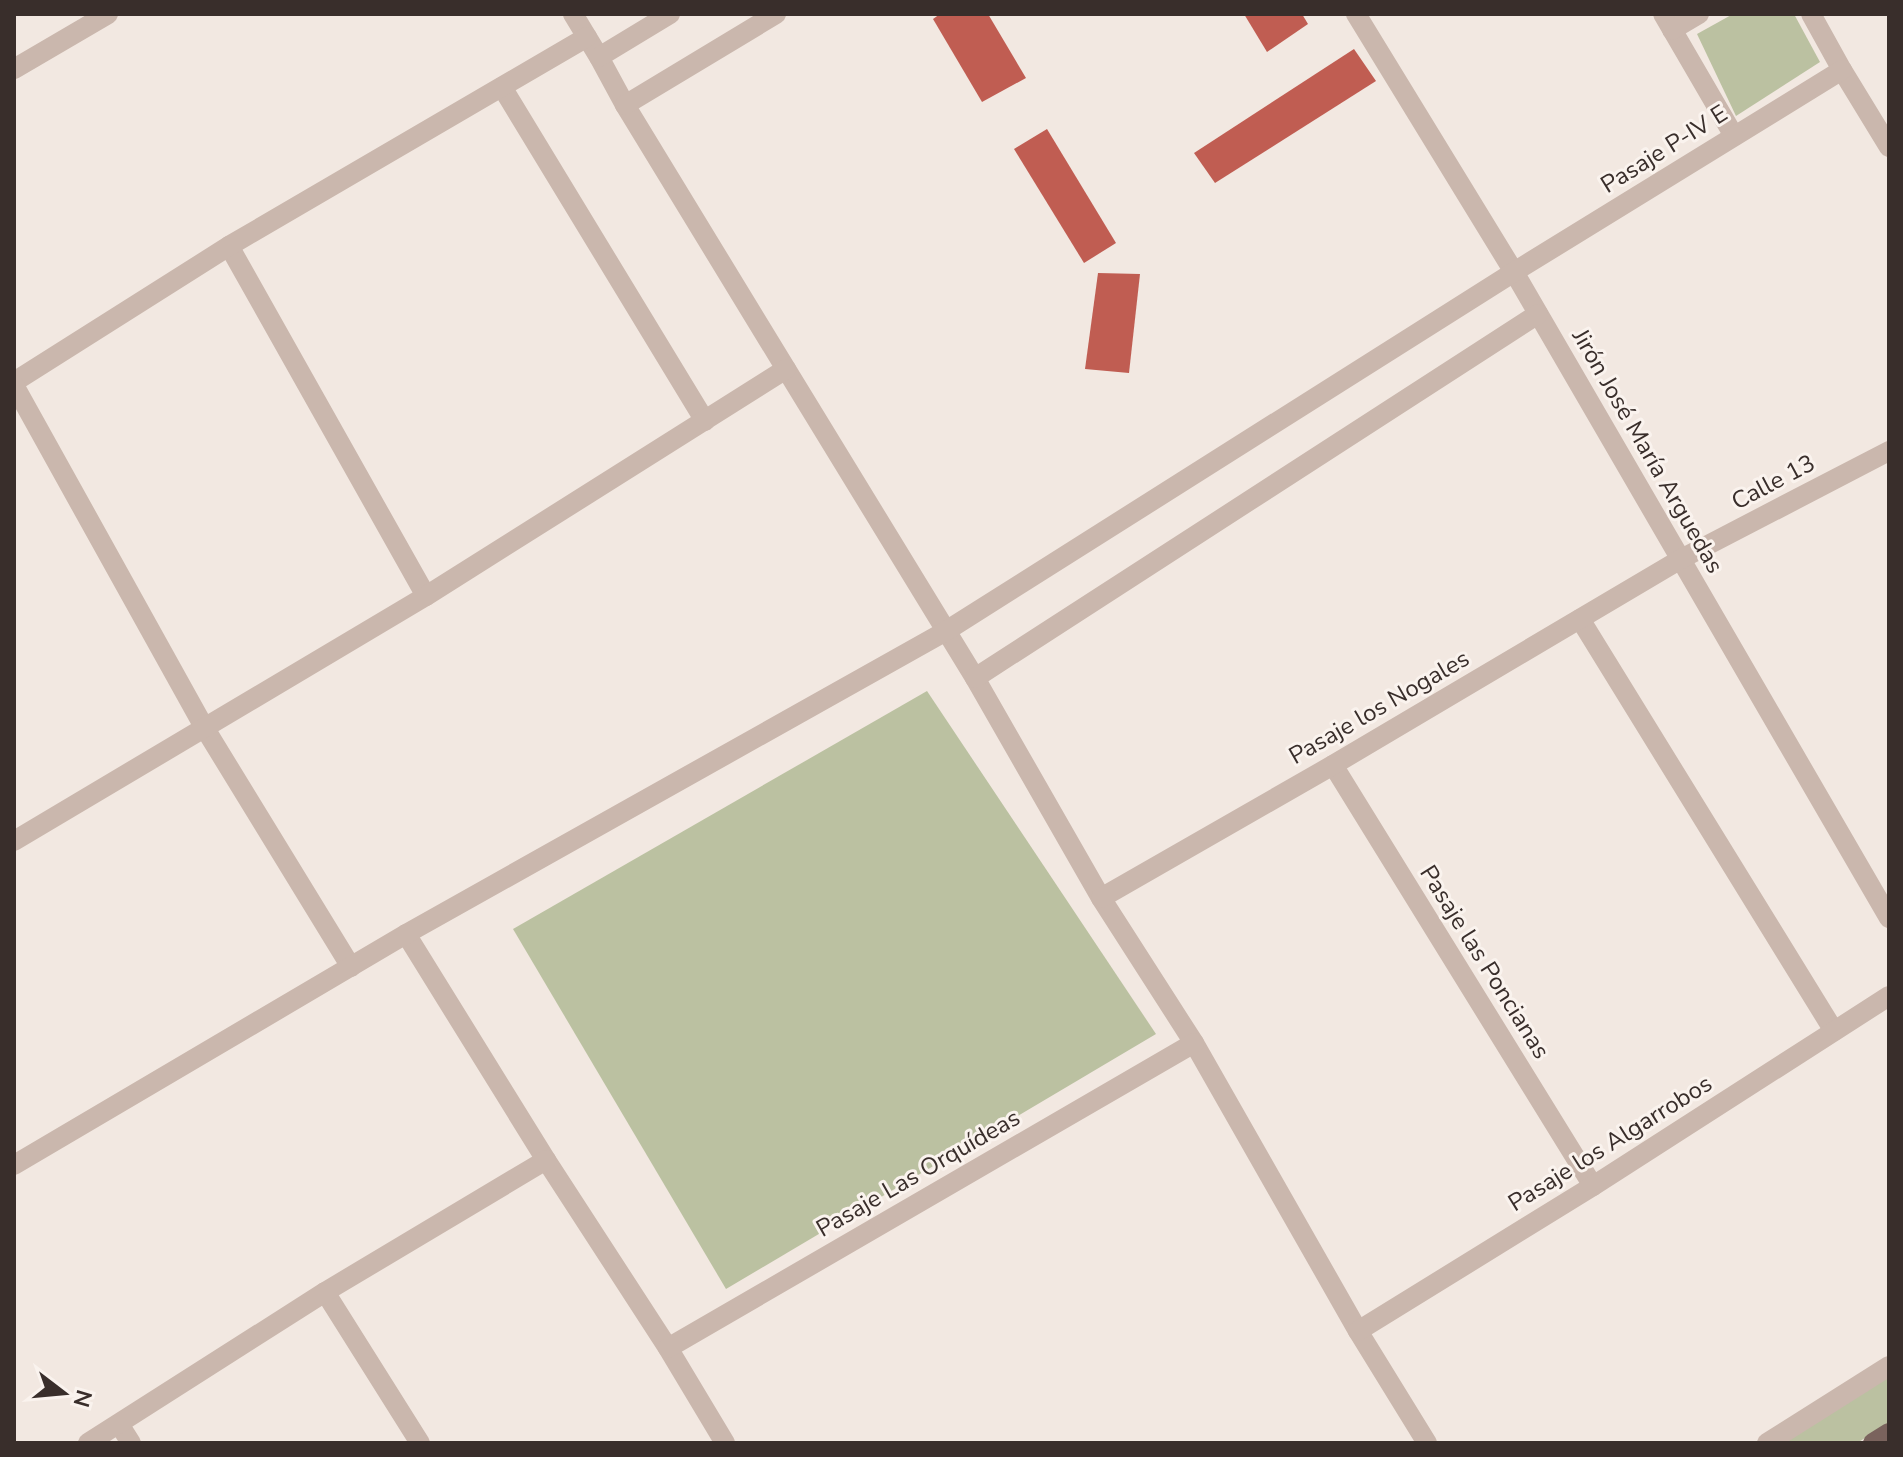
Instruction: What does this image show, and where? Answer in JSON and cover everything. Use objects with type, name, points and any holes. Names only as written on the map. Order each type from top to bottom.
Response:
[{"type":"main road","points":[[1873,1443],[1889,1433]]},
{"type":"street","points":[[14,69],[108,14]]},
{"type":"street","points":[[573,14],[625,105],[975,678],[1101,898],[1194,1043],[1358,1331],[1427,1443]]},
{"type":"street","points":[[599,57],[670,14]]},
{"type":"street","points":[[625,105],[776,14]]},
{"type":"street","name":"Jirón José María Arguedas","points":[[1356,14],[1514,272],[1889,918]]},
{"type":"street","points":[[1699,14],[1667,22],[1734,136]]},
{"type":"street","points":[[1811,14],[1889,147]]},
{"type":"street","points":[[351,967],[204,727],[14,384],[229,246],[587,37]]},
{"type":"street","name":"Pasaje P-IV E","points":[[14,1165],[406,934],[946,631],[1514,272],[1842,70]]},
{"type":"street","points":[[502,87],[705,421]]},
{"type":"street","points":[[229,246],[426,596]]},
{"type":"street","points":[[975,678],[1538,314]]},
{"type":"street","points":[[14,841],[426,596],[786,369]]},
{"type":"street","name":"Calle 13","points":[[1681,559],[1889,451]]},
{"type":"street","name":"Pasaje los Nogales","points":[[1101,898],[1681,559]]},
{"type":"street","points":[[1580,619],[1834,1031]]},
{"type":"street","name":"Pasaje las Poncianas","points":[[1333,765],[1593,1186]]},
{"type":"street","points":[[406,934],[725,1443]]},
{"type":"street","name":"Pasaje los Algarrobos","points":[[1358,1331],[1593,1186],[1889,996]]},
{"type":"street","name":"Pasaje Las Orquídeas","points":[[668,1348],[1194,1043]]},
{"type":"street","points":[[88,1443],[325,1292],[546,1160]]},
{"type":"street","points":[[325,1292],[420,1443]]},
{"type":"street","points":[[1767,1443],[1889,1366]]},
{"type":"street","points":[[119,1424],[131,1443]]},
{"type":"green space","points":[[1733,14],[1794,14],[1820,62],[1736,116],[1697,34]]},
{"type":"green space","points":[[927,691],[1156,1034],[726,1289],[513,929]]},
{"type":"green space","points":[[1889,1374],[1889,1423],[1857,1443],[1780,1443]]},
{"type":"building","points":[[940,14],[988,14],[1026,78],[982,102],[933,19]]},
{"type":"building","points":[[1244,14],[1302,14],[1308,24],[1267,52]]},
{"type":"building","points":[[1354,49],[1376,81],[1215,183],[1194,153]]},
{"type":"building","points":[[1047,129],[1116,243],[1084,263],[1014,149]]},
{"type":"building","points":[[1098,273],[1140,274],[1129,373],[1085,369]]}]
